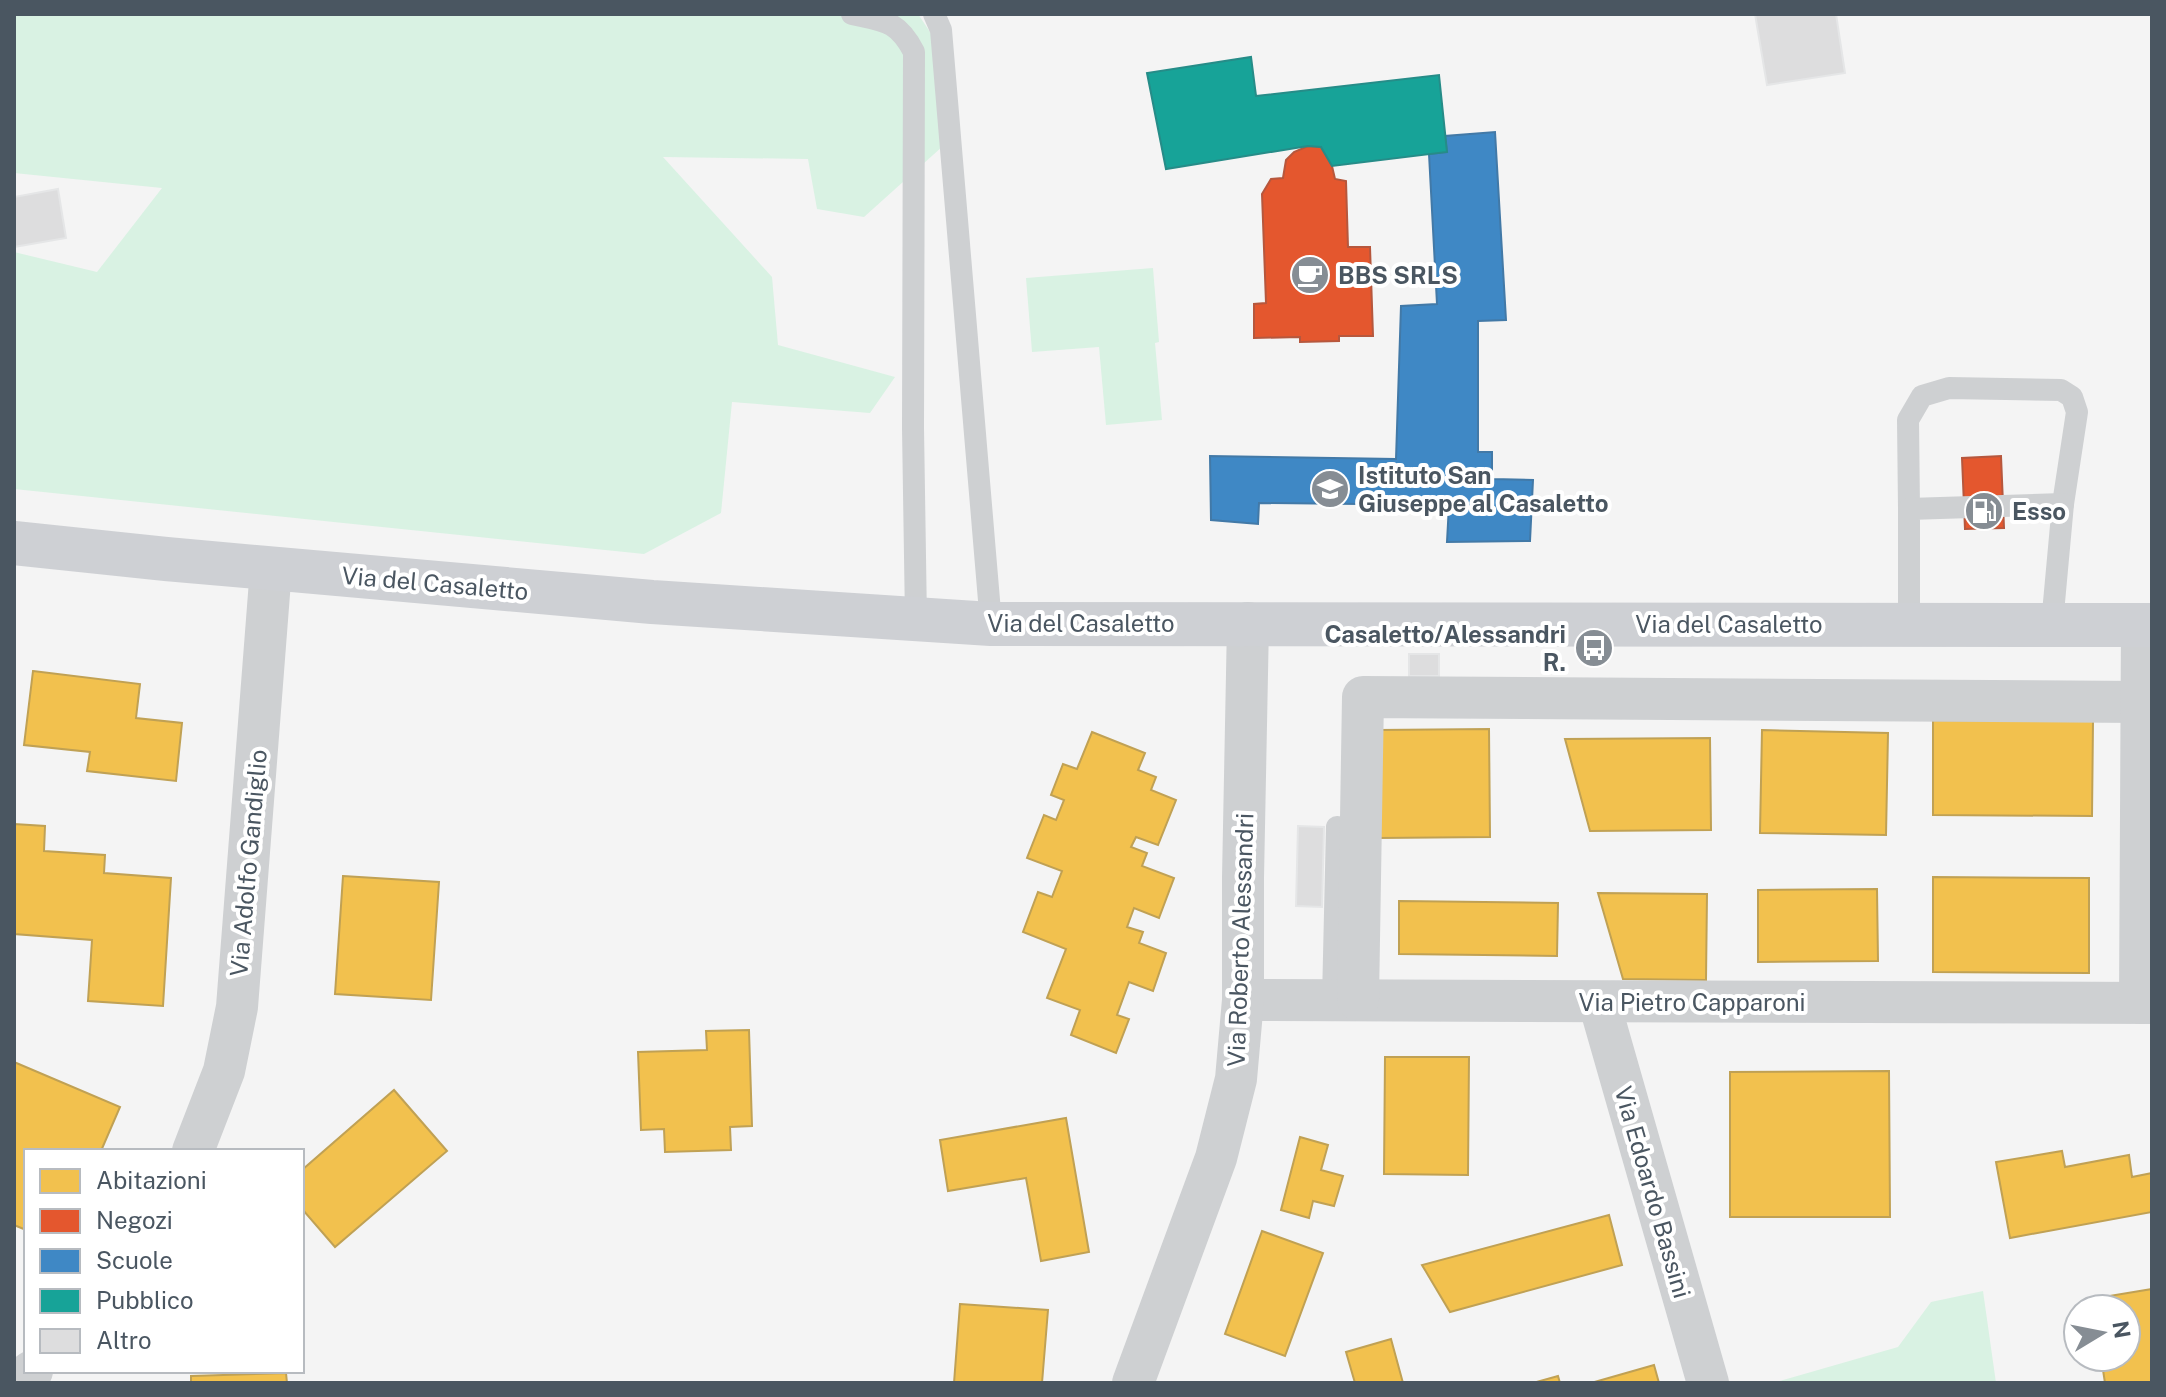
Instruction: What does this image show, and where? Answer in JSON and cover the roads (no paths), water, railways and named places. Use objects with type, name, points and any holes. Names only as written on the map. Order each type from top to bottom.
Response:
[{"type":"street","name":"Via del Casaletto","points":[[14,543],[652,602],[991,624],[2147,625]]},
{"type":"street","name":"Via Adolfo Gandiglio","points":[[194,1149],[224,1071],[237,1007],[271,568]]},
{"type":"street","name":"Via Roberto Alessandri","points":[[1133,1383],[1216,1158],[1236,1079],[1243,1000],[1248,623]]},
{"type":"street","points":[[2146,1003],[2141,702],[2147,625]]},
{"type":"street","points":[[1346,1000],[1363,697],[2141,702]]},
{"type":"street","name":"Via Pietro Capparoni","points":[[1243,1000],[2146,1003]]},
{"type":"street","name":"Via Edoardo Bassini","points":[[1599,1002],[1708,1383]]},
{"type":"lane","points":[[852,14],[884,21],[904,33],[914,52],[916,620]]},
{"type":"lane","points":[[934,14],[941,30],[991,624]]},
{"type":"lane","points":[[1909,625],[1908,420],[1922,396],[1949,388],[2061,390],[2072,397],[2077,412],[2063,504],[2052,624]]},
{"type":"lane","points":[[1909,509],[2063,504]]},
{"type":"lane","points":[[1337,827],[1346,1000]]},
{"type":"place","name":"BBS SRLS","points":[[1310,275]]},
{"type":"place","name":"Istituto San Giuseppe al Casaletto","points":[[1330,489]]},
{"type":"place","name":"Esso","points":[[1984,511]]},
{"type":"place","name":"Casaletto/Alessandri R.","points":[[1594,648]]}]
